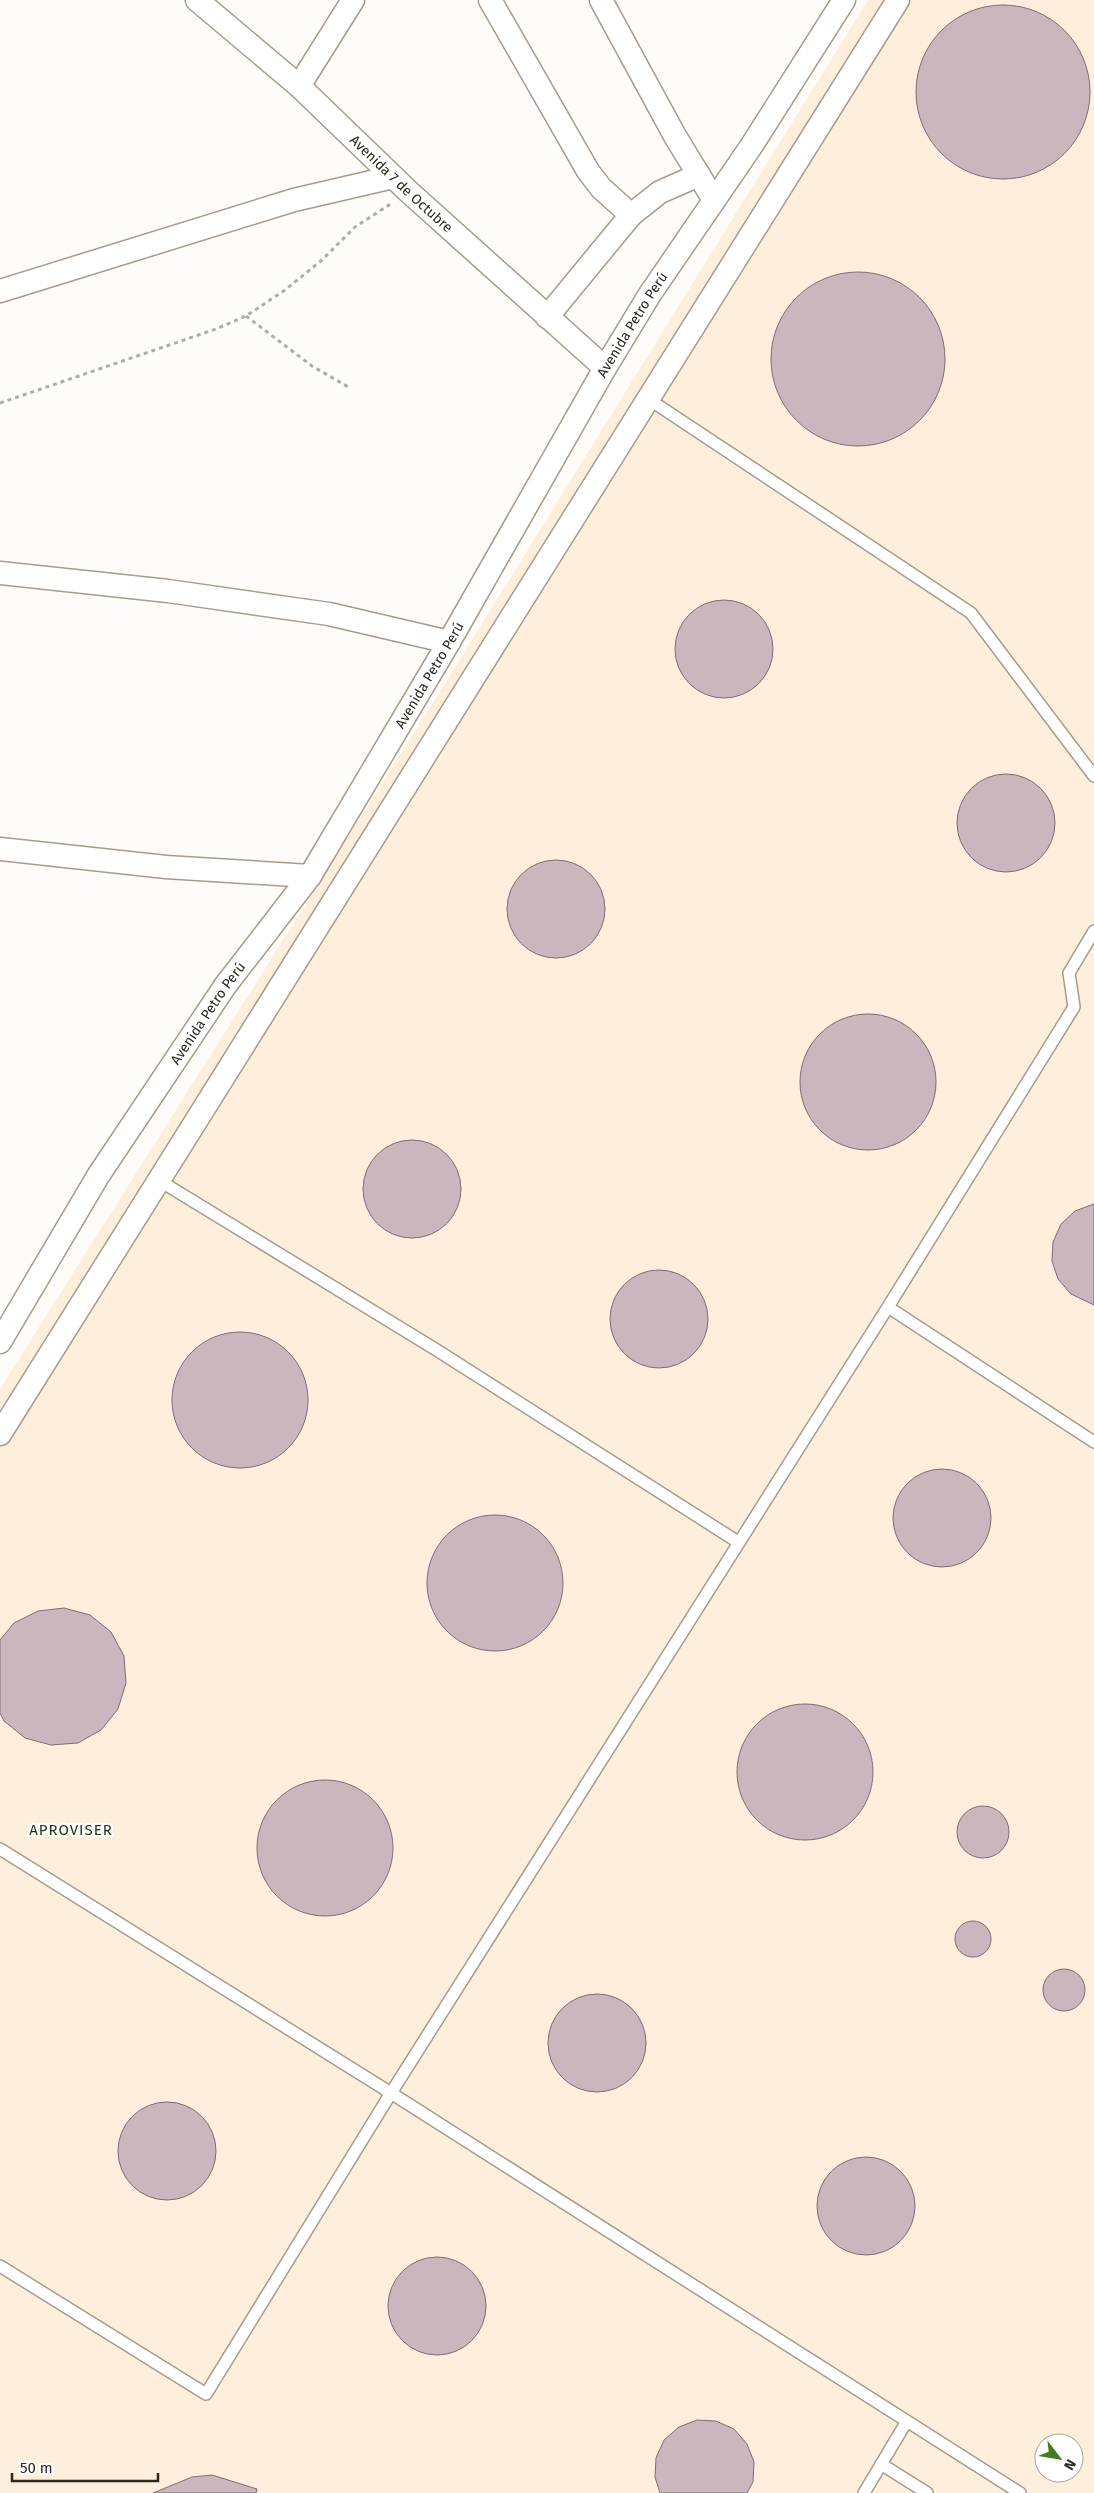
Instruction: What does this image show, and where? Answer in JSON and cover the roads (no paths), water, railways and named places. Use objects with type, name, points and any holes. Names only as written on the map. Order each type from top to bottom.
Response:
[{"type":"street","name":"Avenida 7 de Octubre","points":[[197,0],[299,86],[401,184],[605,368]]},
{"type":"street","points":[[299,86],[353,0]]},
{"type":"street","points":[[490,0],[588,171],[601,188],[631,215]]},
{"type":"street","points":[[602,0],[714,200]]},
{"type":"street","name":"Avenida Petro Perú","points":[[0,1342],[98,1176],[225,986],[310,876],[450,642],[605,368],[650,294],[752,145],[844,0]]},
{"type":"street","points":[[0,1434],[898,0]]},
{"type":"street","points":[[547,317],[631,215],[660,192],[699,175]]},
{"type":"street","points":[[0,291],[294,200],[401,184]]},
{"type":"street","points":[[0,573],[168,591],[329,614],[450,642]]},
{"type":"street","points":[[0,849],[166,867],[310,876]]},
{"type":"lane","points":[[647,398],[971,613],[1094,776]]},
{"type":"lane","points":[[0,2266],[206,2394],[391,2093],[888,1307],[1074,1007],[1069,973],[1094,931]]},
{"type":"lane","points":[[160,1181],[435,1349],[738,1542]]},
{"type":"lane","points":[[888,1307],[1094,1442]]},
{"type":"lane","points":[[0,1849],[391,2093],[1020,2493]]},
{"type":"lane","points":[[864,2493],[907,2421]]},
{"type":"lane","points":[[881,2464],[927,2493]]},
{"type":"district","name":"APROVISER","points":[[71,1830]]}]
